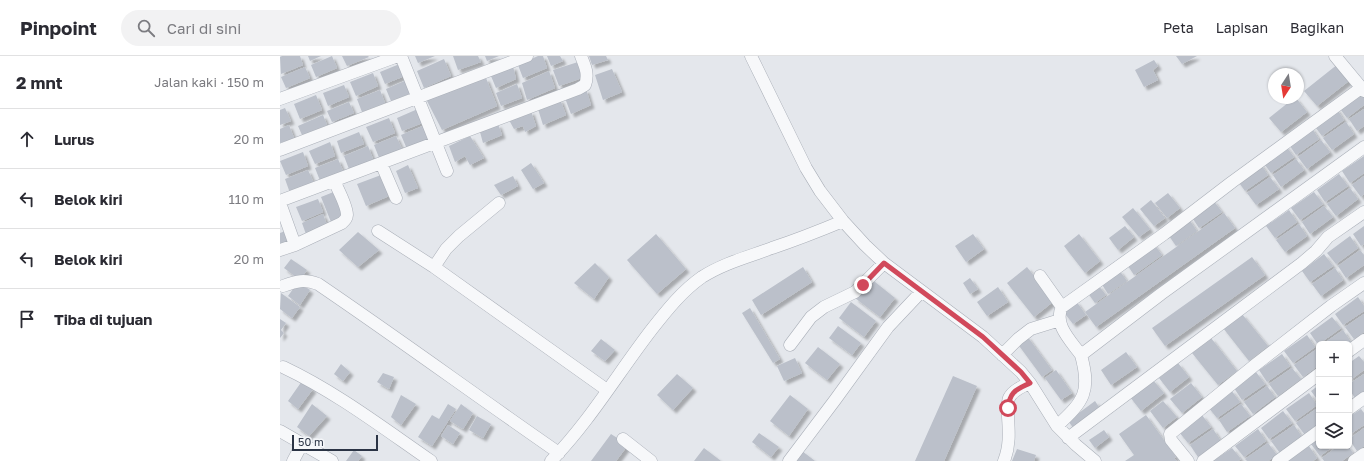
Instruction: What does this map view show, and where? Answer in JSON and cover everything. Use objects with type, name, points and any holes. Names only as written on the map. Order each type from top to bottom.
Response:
[{"type":"street","points":[[280,99],[398,56]]},
{"type":"street","points":[[402,56],[447,171]]},
{"type":"street","points":[[280,150],[527,56]]},
{"type":"street","points":[[295,244],[280,202],[578,89],[585,85],[588,77],[581,56]]},
{"type":"street","points":[[751,56],[806,168],[820,191],[843,221],[865,245],[878,268],[916,297],[983,337],[1021,372],[1021,388],[1068,438],[1095,461]]},
{"type":"street","points":[[1057,426],[1078,404],[1085,392],[1084,368],[1081,355],[1061,327],[1060,311],[1062,307],[1164,234],[1232,182],[1363,90],[1335,56]]},
{"type":"street","points":[[1081,355],[1161,294],[1364,147]]},
{"type":"street","points":[[381,163],[396,198]]},
{"type":"street","points":[[280,250],[342,223],[346,219],[346,209],[334,181]]},
{"type":"street","points":[[434,267],[446,249],[459,236],[499,203]]},
{"type":"street","points":[[1068,438],[1302,263],[1316,251],[1328,237],[1364,212]]},
{"type":"street","points":[[283,286],[298,281],[308,281],[318,284],[400,340],[475,395],[555,457],[584,424],[632,354],[667,309],[685,290],[702,277],[728,263],[814,234],[843,221]]},
{"type":"street","points":[[378,231],[434,267],[607,390]]},
{"type":"street","points":[[790,345],[811,317],[824,307],[854,292],[878,268]]},
{"type":"street","points":[[1040,276],[1062,307]]},
{"type":"street","points":[[1188,461],[1171,440],[1170,434],[1255,365],[1364,282]]},
{"type":"street","points":[[788,461],[836,400],[888,327],[916,297]]},
{"type":"street","points":[[1002,355],[1018,339],[1031,329],[1060,320]]},
{"type":"street","points":[[1352,349],[1364,340]]},
{"type":"street","points":[[282,367],[309,379],[334,394],[431,461]]},
{"type":"street","points":[[1203,461],[1316,376]]},
{"type":"street","points":[[1004,461],[1009,442],[1009,398],[1021,388]]},
{"type":"street","points":[[1352,407],[1364,398]]},
{"type":"street","points":[[280,431],[332,461]]},
{"type":"street","points":[[1278,461],[1316,433]]},
{"type":"street","points":[[623,440],[651,461]]},
{"type":"street","points":[[293,461],[302,444]]},
{"type":"street","points":[[1354,461],[1364,454]]},
{"type":"building","points":[[300,56],[303,65],[281,74],[280,57]]},
{"type":"building","points":[[308,56],[321,56],[310,61]]},
{"type":"building","points":[[332,56],[337,68],[316,77],[311,65]]},
{"type":"building","points":[[342,56],[368,56],[369,57],[347,66]]},
{"type":"building","points":[[415,56],[435,56],[418,63]]},
{"type":"building","points":[[453,56],[478,56],[481,62],[458,70]]},
{"type":"building","points":[[485,56],[499,56],[487,61]]},
{"type":"building","points":[[538,56],[543,56],[547,68],[523,78],[518,65]]},
{"type":"building","points":[[547,56],[560,56],[563,61],[551,66]]},
{"type":"building","points":[[589,56],[606,56],[608,60],[592,65]]},
{"type":"building","points":[[1176,56],[1197,56],[1182,64]]},
{"type":"building","points":[[444,59],[451,76],[424,88],[417,71]]},
{"type":"building","points":[[1154,60],[1158,66],[1153,70],[1158,80],[1144,87],[1135,70]]},
{"type":"building","points":[[578,62],[582,78],[559,86],[553,70]]},
{"type":"building","points":[[402,63],[407,75],[385,84],[380,72]]},
{"type":"building","points":[[1338,64],[1350,80],[1317,106],[1304,91]]},
{"type":"building","points":[[513,66],[516,79],[496,88],[491,76]]},
{"type":"building","points":[[305,67],[310,78],[286,88],[281,77]]},
{"type":"building","points":[[612,69],[622,92],[603,100],[595,75]]},
{"type":"building","points":[[549,71],[555,88],[527,100],[522,83]]},
{"type":"building","points":[[373,73],[378,86],[356,96],[350,82]]},
{"type":"building","points":[[486,78],[497,106],[442,130],[426,99]]},
{"type":"building","points":[[409,79],[414,92],[391,101],[386,89]]},
{"type":"building","points":[[517,84],[522,98],[501,106],[496,93]]},
{"type":"building","points":[[344,85],[349,97],[328,106],[323,93]]},
{"type":"building","points":[[586,89],[591,105],[571,114],[565,98]]},
{"type":"building","points":[[380,90],[385,103],[362,112],[357,99]]},
{"type":"building","points":[[1364,94],[1364,105],[1347,118],[1338,106]]},
{"type":"building","points":[[316,95],[322,110],[300,119],[294,104]]},
{"type":"building","points":[[560,99],[566,115],[543,125],[538,109]]},
{"type":"building","points":[[349,102],[354,113],[332,122],[327,111]]},
{"type":"building","points":[[1286,104],[1301,104],[1307,112],[1281,132],[1269,118]]},
{"type":"building","points":[[285,108],[291,121],[280,125],[280,110]]},
{"type":"building","points":[[420,108],[425,122],[402,131],[397,118]]},
{"type":"building","points":[[1336,108],[1344,120],[1322,136],[1313,124]]},
{"type":"building","points":[[1364,109],[1364,126],[1357,131],[1349,119]]},
{"type":"building","points":[[531,111],[536,126],[525,132],[523,126],[514,129],[509,120]]},
{"type":"building","points":[[323,115],[327,125],[302,135],[298,126]]},
{"type":"building","points":[[389,118],[395,133],[373,142],[366,127]]},
{"type":"building","points":[[1346,122],[1354,134],[1332,150],[1323,138]]},
{"type":"building","points":[[498,124],[502,135],[483,143],[480,132]]},
{"type":"building","points":[[289,125],[294,138],[280,143],[280,129]]},
{"type":"building","points":[[425,125],[431,140],[407,149],[401,135]]},
{"type":"building","points":[[1311,127],[1319,139],[1296,155],[1288,143]]},
{"type":"building","points":[[359,132],[364,144],[341,153],[337,141]]},
{"type":"building","points":[[396,136],[403,151],[380,160],[374,145]]},
{"type":"building","points":[[470,136],[484,158],[470,165],[465,156],[455,162],[449,146]]},
{"type":"building","points":[[1321,140],[1330,152],[1307,169],[1298,157]]},
{"type":"building","points":[[330,142],[335,156],[315,164],[309,151]]},
{"type":"building","points":[[1285,145],[1294,157],[1271,173],[1262,161]]},
{"type":"building","points":[[368,146],[373,159],[349,169],[344,156]]},
{"type":"building","points":[[303,152],[308,166],[286,175],[280,161]]},
{"type":"building","points":[[1364,156],[1364,173],[1350,183],[1342,171]]},
{"type":"building","points":[[338,159],[344,173],[321,183],[315,168]]},
{"type":"building","points":[[1296,159],[1304,170],[1281,187],[1273,175]]},
{"type":"building","points":[[531,163],[544,183],[533,189],[521,170]]},
{"type":"building","points":[[1260,163],[1268,175],[1245,191],[1237,180]]},
{"type":"building","points":[[408,165],[418,188],[405,193],[396,171]]},
{"type":"building","points":[[308,170],[314,183],[290,193],[285,179]]},
{"type":"building","points":[[1339,174],[1348,186],[1325,202],[1317,190]]},
{"type":"building","points":[[381,175],[389,196],[366,206],[357,184]]},
{"type":"building","points":[[513,176],[518,186],[501,195],[494,185]]},
{"type":"building","points":[[1364,176],[1364,194],[1361,197],[1352,185]]},
{"type":"building","points":[[1270,177],[1279,189],[1256,205],[1247,193]]},
{"type":"building","points":[[1350,188],[1358,199],[1336,216],[1327,204]]},
{"type":"building","points":[[336,191],[346,216],[331,222],[321,197]]},
{"type":"building","points":[[1314,192],[1323,204],[1300,220],[1291,208]]},
{"type":"building","points":[[1168,193],[1180,208],[1167,218],[1155,203]]},
{"type":"building","points":[[318,199],[323,212],[302,221],[296,207]]},
{"type":"building","points":[[1151,200],[1165,218],[1154,226],[1140,209]]},
{"type":"building","points":[[1213,200],[1222,212],[1199,228],[1191,216]]},
{"type":"building","points":[[1324,206],[1333,217],[1310,234],[1302,222]]},
{"type":"building","points":[[1133,208],[1150,229],[1139,237],[1122,217]]},
{"type":"building","points":[[1289,210],[1297,222],[1275,238],[1266,226]]},
{"type":"building","points":[[1224,213],[1235,228],[1096,327],[1085,312]]},
{"type":"building","points":[[323,214],[328,228],[307,237],[302,223]]},
{"type":"building","points":[[1188,218],[1197,231],[1176,246],[1167,233]]},
{"type":"building","points":[[1299,224],[1307,236],[1285,252],[1276,240]]},
{"type":"building","points":[[1125,226],[1134,237],[1118,250],[1109,238]]},
{"type":"building","points":[[1364,226],[1364,244],[1361,246],[1353,234]]},
{"type":"building","points":[[288,230],[293,244],[280,249],[280,233]]},
{"type":"building","points":[[358,232],[379,250],[358,267],[339,250]]},
{"type":"building","points":[[656,234],[686,269],[657,294],[627,260]]},
{"type":"building","points":[[973,234],[984,249],[966,262],[955,246]]},
{"type":"building","points":[[1079,234],[1100,261],[1085,273],[1064,246]]},
{"type":"building","points":[[1350,236],[1358,248],[1336,264],[1327,253]]},
{"type":"building","points":[[1153,243],[1162,255],[1134,275],[1126,263]]},
{"type":"building","points":[[1360,250],[1364,255],[1364,265],[1346,278],[1338,266]]},
{"type":"building","points":[[1324,254],[1333,266],[1310,282],[1302,271]]},
{"type":"building","points":[[1252,257],[1265,275],[1165,346],[1152,328]]},
{"type":"building","points":[[291,259],[307,270],[300,280],[284,268]]},
{"type":"building","points":[[595,263],[609,277],[594,299],[574,283]]},
{"type":"building","points":[[803,267],[812,282],[761,315],[752,300]]},
{"type":"building","points":[[1027,267],[1054,301],[1034,317],[1007,283]]},
{"type":"building","points":[[1335,268],[1343,280],[1321,296],[1312,284]]},
{"type":"building","points":[[1119,270],[1127,281],[1108,294],[1101,283]]},
{"type":"building","points":[[870,278],[895,298],[880,317],[855,298]]},
{"type":"building","points":[[970,278],[978,289],[970,294],[963,283]]},
{"type":"building","points":[[298,282],[310,290],[300,305],[288,296]]},
{"type":"building","points":[[1098,285],[1106,295],[1095,303],[1087,292]]},
{"type":"building","points":[[998,287],[1008,302],[987,316],[977,302]]},
{"type":"building","points":[[281,293],[300,307],[292,318],[280,309]]},
{"type":"building","points":[[1358,297],[1364,306],[1364,311],[1343,325],[1335,314]]},
{"type":"building","points":[[1076,301],[1086,315],[1073,324],[1063,311]]},
{"type":"building","points":[[851,302],[876,321],[864,337],[839,318]]},
{"type":"building","points":[[750,308],[780,359],[773,363],[742,313]]},
{"type":"building","points":[[1242,314],[1268,346],[1249,361],[1223,328]]},
{"type":"building","points":[[1364,314],[1364,332],[1354,339],[1345,327]]},
{"type":"building","points":[[1332,317],[1341,328],[1323,341],[1316,342],[1310,333]]},
{"type":"building","points":[[280,319],[286,323],[281,330],[284,333],[280,338]]},
{"type":"building","points":[[838,326],[861,343],[852,355],[829,338]]},
{"type":"building","points":[[1343,330],[1350,341],[1327,341]]},
{"type":"building","points":[[1307,335],[1315,347],[1293,363],[1284,351]]},
{"type":"building","points":[[1027,336],[1052,370],[1042,377],[1017,343]]},
{"type":"building","points":[[1211,338],[1237,371],[1218,385],[1192,353]]},
{"type":"building","points":[[601,339],[615,350],[605,361],[591,351]]},
{"type":"building","points":[[818,347],[840,364],[827,380],[805,363]]},
{"type":"building","points":[[1316,350],[1316,367],[1303,377],[1294,365]]},
{"type":"building","points":[[1126,352],[1137,367],[1111,385],[1101,370]]},
{"type":"building","points":[[1282,354],[1290,366],[1267,382],[1259,370]]},
{"type":"building","points":[[1359,356],[1364,362],[1364,370],[1352,379],[1352,377],[1352,361]]},
{"type":"building","points":[[795,358],[802,373],[784,381],[777,366]]},
{"type":"building","points":[[1178,363],[1189,377],[1170,392],[1159,378]]},
{"type":"building","points":[[341,364],[350,372],[343,381],[334,374]]},
{"type":"building","points":[[1292,368],[1301,379],[1278,396],[1269,384]]},
{"type":"building","points":[[1056,370],[1072,393],[1061,400],[1045,378]]},
{"type":"building","points":[[1256,372],[1265,384],[1242,400],[1234,388]]},
{"type":"building","points":[[383,373],[394,377],[389,389],[377,382]]},
{"type":"building","points":[[677,374],[693,388],[673,410],[657,395]]},
{"type":"building","points":[[1364,374],[1364,391],[1355,398],[1352,394],[1352,382]]},
{"type":"building","points":[[953,376],[977,386],[944,461],[915,461]]},
{"type":"building","points":[[1152,379],[1164,393],[1141,411],[1130,397]]},
{"type":"building","points":[[302,381],[313,389],[298,409],[288,401]]},
{"type":"building","points":[[1191,383],[1202,397],[1182,413],[1170,399]]},
{"type":"building","points":[[1267,386],[1275,397],[1253,414],[1244,402]]},
{"type":"building","points":[[1316,387],[1316,398],[1311,391]]},
{"type":"building","points":[[1231,390],[1240,402],[1217,418],[1208,407]]},
{"type":"building","points":[[1309,393],[1316,404],[1316,406],[1295,421],[1286,409]]},
{"type":"building","points":[[401,395],[416,404],[401,425],[391,417]]},
{"type":"building","points":[[790,395],[808,409],[789,436],[770,421]]},
{"type":"building","points":[[1095,401],[1101,410],[1075,430],[1068,421]]},
{"type":"building","points":[[1163,401],[1177,417],[1163,428],[1150,411]]},
{"type":"building","points":[[312,404],[327,416],[309,436],[297,427]]},
{"type":"building","points":[[448,404],[456,409],[432,446],[418,437],[432,415],[439,419]]},
{"type":"building","points":[[461,404],[473,413],[463,429],[450,421]]},
{"type":"building","points":[[1241,404],[1250,416],[1227,432],[1219,420]]},
{"type":"building","points":[[1316,409],[1316,427],[1305,435],[1296,423]]},
{"type":"building","points":[[1361,409],[1364,413],[1364,425],[1352,433],[1352,415]]},
{"type":"building","points":[[1283,411],[1292,423],[1269,439],[1261,428]]},
{"type":"building","points":[[1146,415],[1176,457],[1174,458],[1177,461],[1125,461],[1134,455],[1119,434]]},
{"type":"building","points":[[1202,415],[1211,427],[1188,443],[1179,432]]},
{"type":"building","points":[[477,416],[491,424],[483,438],[469,430]]},
{"type":"building","points":[[448,425],[460,433],[453,444],[441,436]]},
{"type":"building","points":[[1294,425],[1302,437],[1280,453],[1271,441]]},
{"type":"building","points":[[1364,428],[1364,446],[1357,451],[1352,444],[1352,437]]},
{"type":"building","points":[[1213,429],[1221,441],[1198,457],[1190,445]]},
{"type":"building","points":[[1258,429],[1266,441],[1244,457],[1235,446]]},
{"type":"building","points":[[1104,430],[1109,437],[1095,448],[1089,440]]},
{"type":"building","points":[[759,433],[779,447],[771,457],[752,442]]},
{"type":"building","points":[[611,434],[628,445],[616,461],[591,461]]},
{"type":"building","points":[[1316,441],[1316,449],[1330,449],[1320,456],[1311,444]]},
{"type":"building","points":[[1268,443],[1277,455],[1268,461],[1247,461],[1245,459]]},
{"type":"building","points":[[1309,446],[1317,458],[1313,461],[1288,461]]},
{"type":"building","points":[[704,448],[721,461],[694,461]]},
{"type":"building","points":[[1232,448],[1241,459],[1238,461],[1213,461]]},
{"type":"building","points":[[1017,449],[1036,455],[1034,461],[1012,461]]},
{"type":"building","points":[[1334,449],[1350,449],[1353,453],[1342,461],[1324,461],[1322,458]]},
{"type":"building","points":[[354,450],[362,456],[358,461],[346,461]]},
{"type":"building","points":[[802,451],[815,461],[795,461]]},
{"type":"route","points":[[863,285],[884,263],[983,337],[1021,372],[1030,383],[1014,392],[1009,398],[1008,408]]}]
